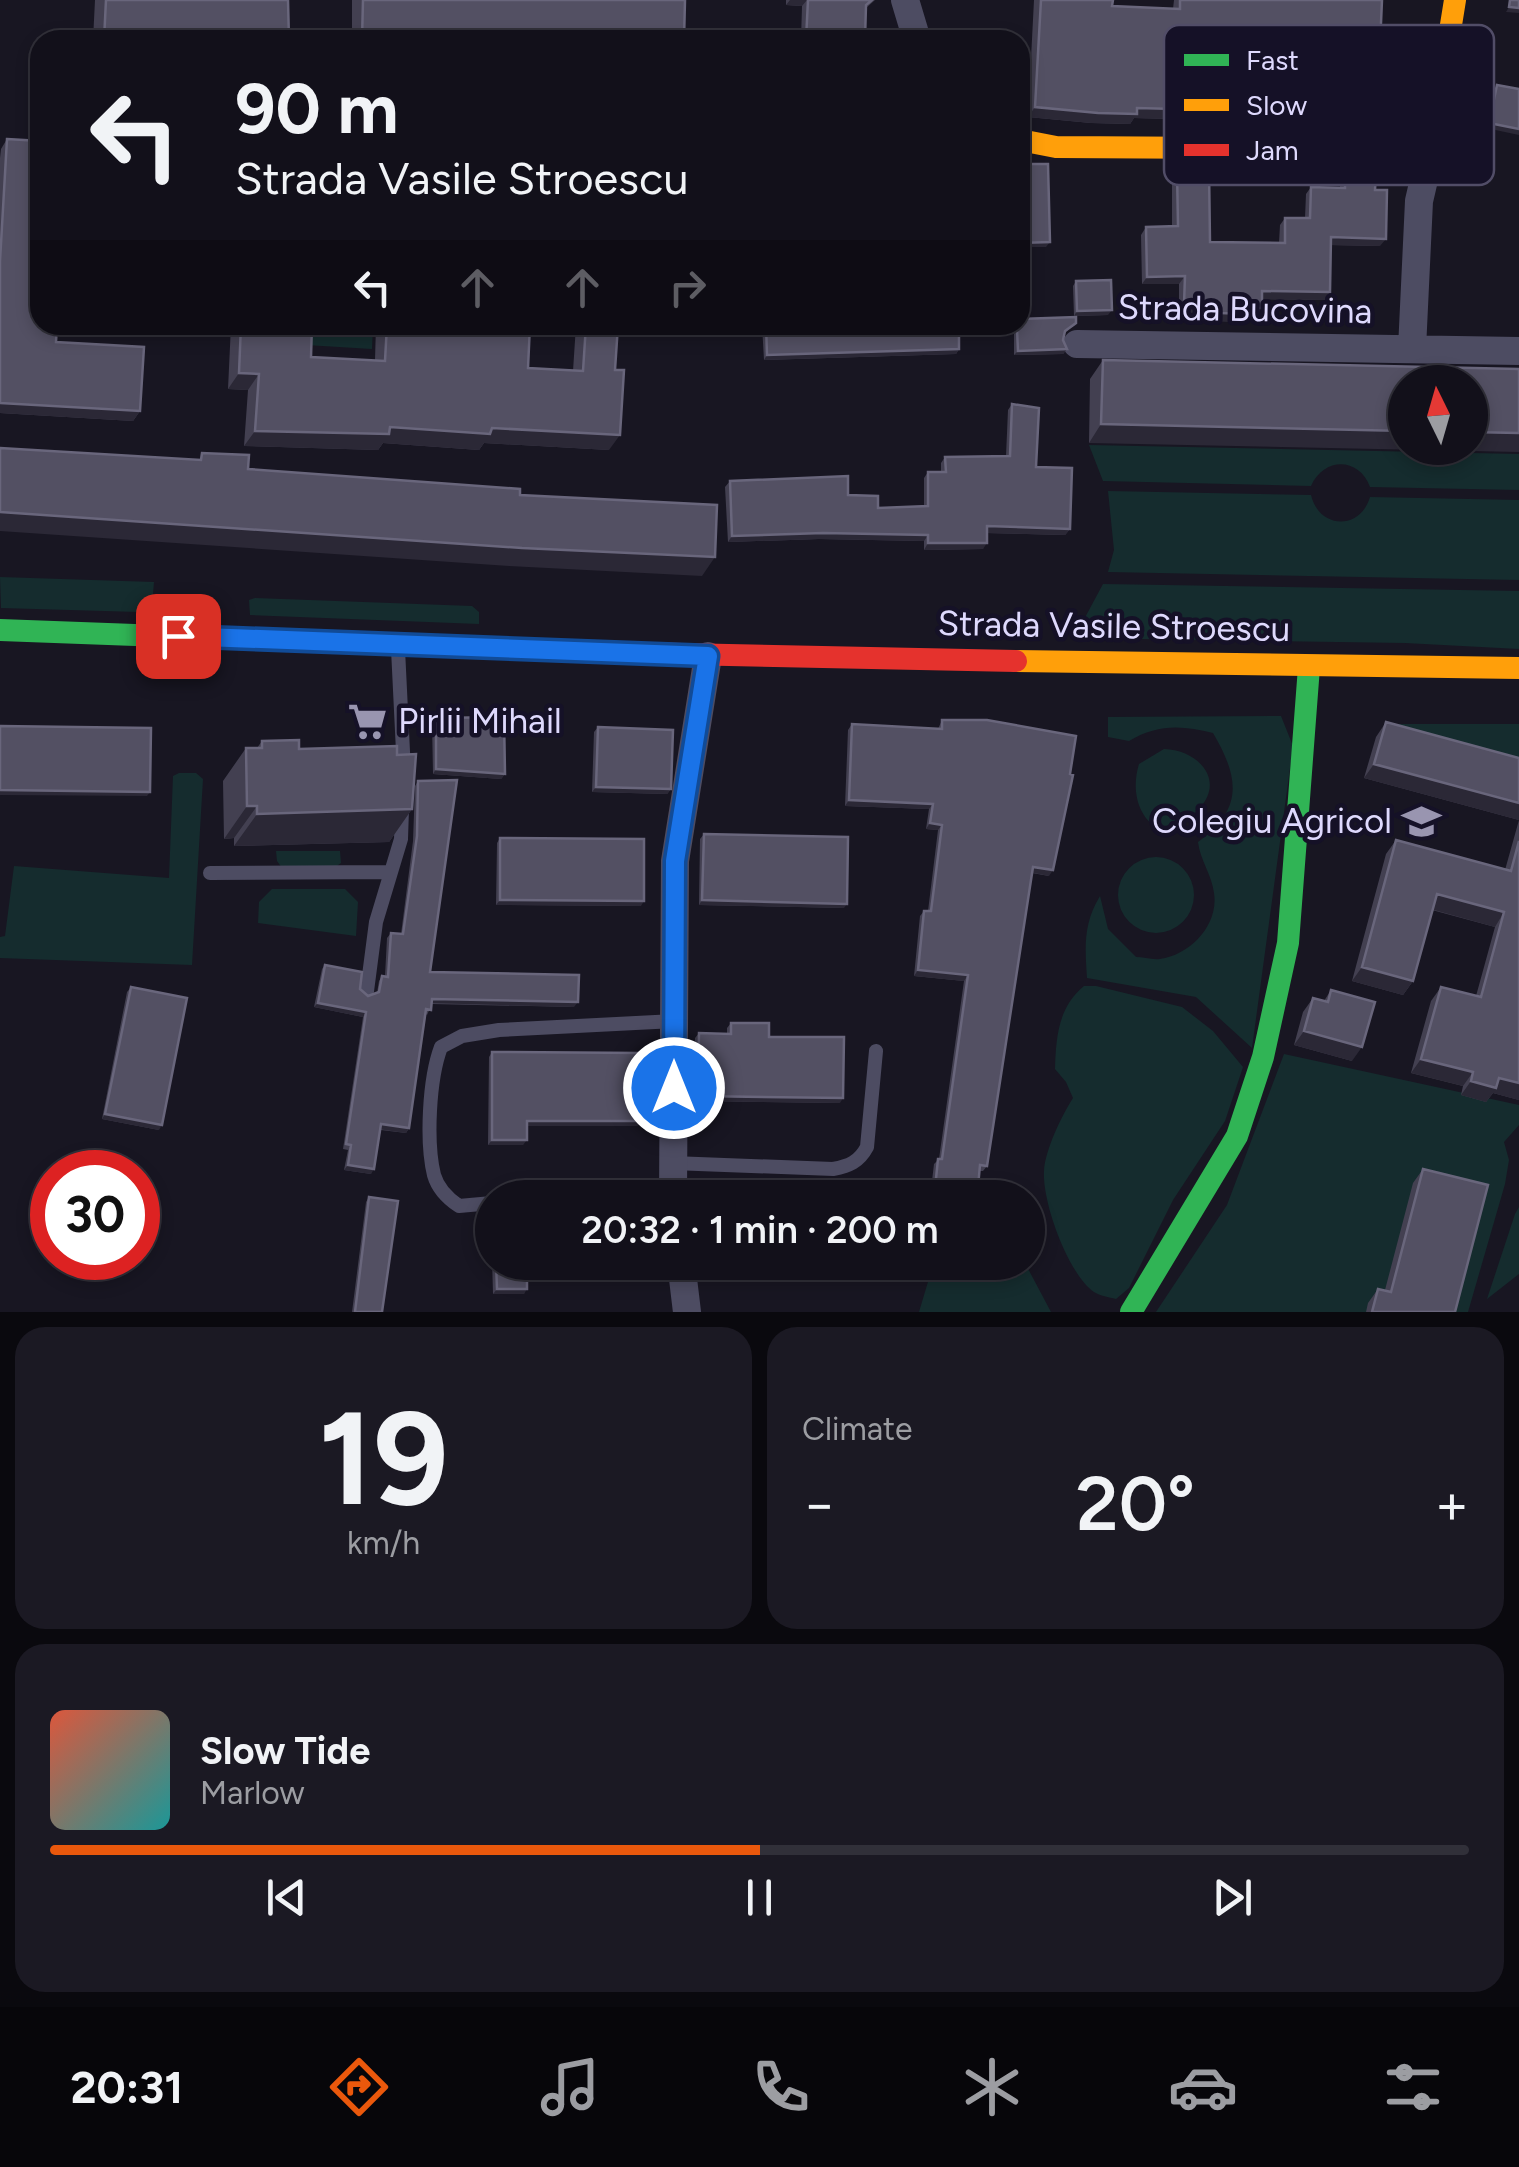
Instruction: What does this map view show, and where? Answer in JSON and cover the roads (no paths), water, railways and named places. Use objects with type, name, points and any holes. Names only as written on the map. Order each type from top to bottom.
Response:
[{"type":"main road","name":"Strada Bucovina","points":[[1452,25],[1456,0]]},
{"type":"main road","points":[[1030,142],[1056,147],[1164,148]]},
{"type":"main road","name":"Strada Vasile Stroescu","points":[[0,630],[708,656],[1519,668]]},
{"type":"main road","points":[[1131,1312],[1238,1136],[1264,1057],[1288,942],[1310,667]]},
{"type":"street","points":[[905,0],[915,30]]},
{"type":"street","name":"Strada Bucovina","points":[[1412,349],[1423,185]]},
{"type":"street","name":"Strada Bucovina","points":[[1077,344],[1519,352]]},
{"type":"street","points":[[672,1180],[675,861],[708,656]]},
{"type":"street","points":[[683,1280],[687,1312]]},
{"type":"lane","points":[[367,991],[376,922],[401,838],[405,767],[397,643]]},
{"type":"lane","points":[[210,873],[390,872]]},
{"type":"lane","points":[[475,1204],[458,1206],[444,1196],[434,1176],[430,1102],[441,1047],[462,1036],[499,1030],[675,1021]]},
{"type":"lane","points":[[672,1163],[833,1169],[849,1166],[867,1148],[876,1050]]},
{"type":"place","name":"Pirlii Mihail","points":[[368,721]]},
{"type":"place","name":"Colegiu Agricol","points":[[1422,821]]}]
